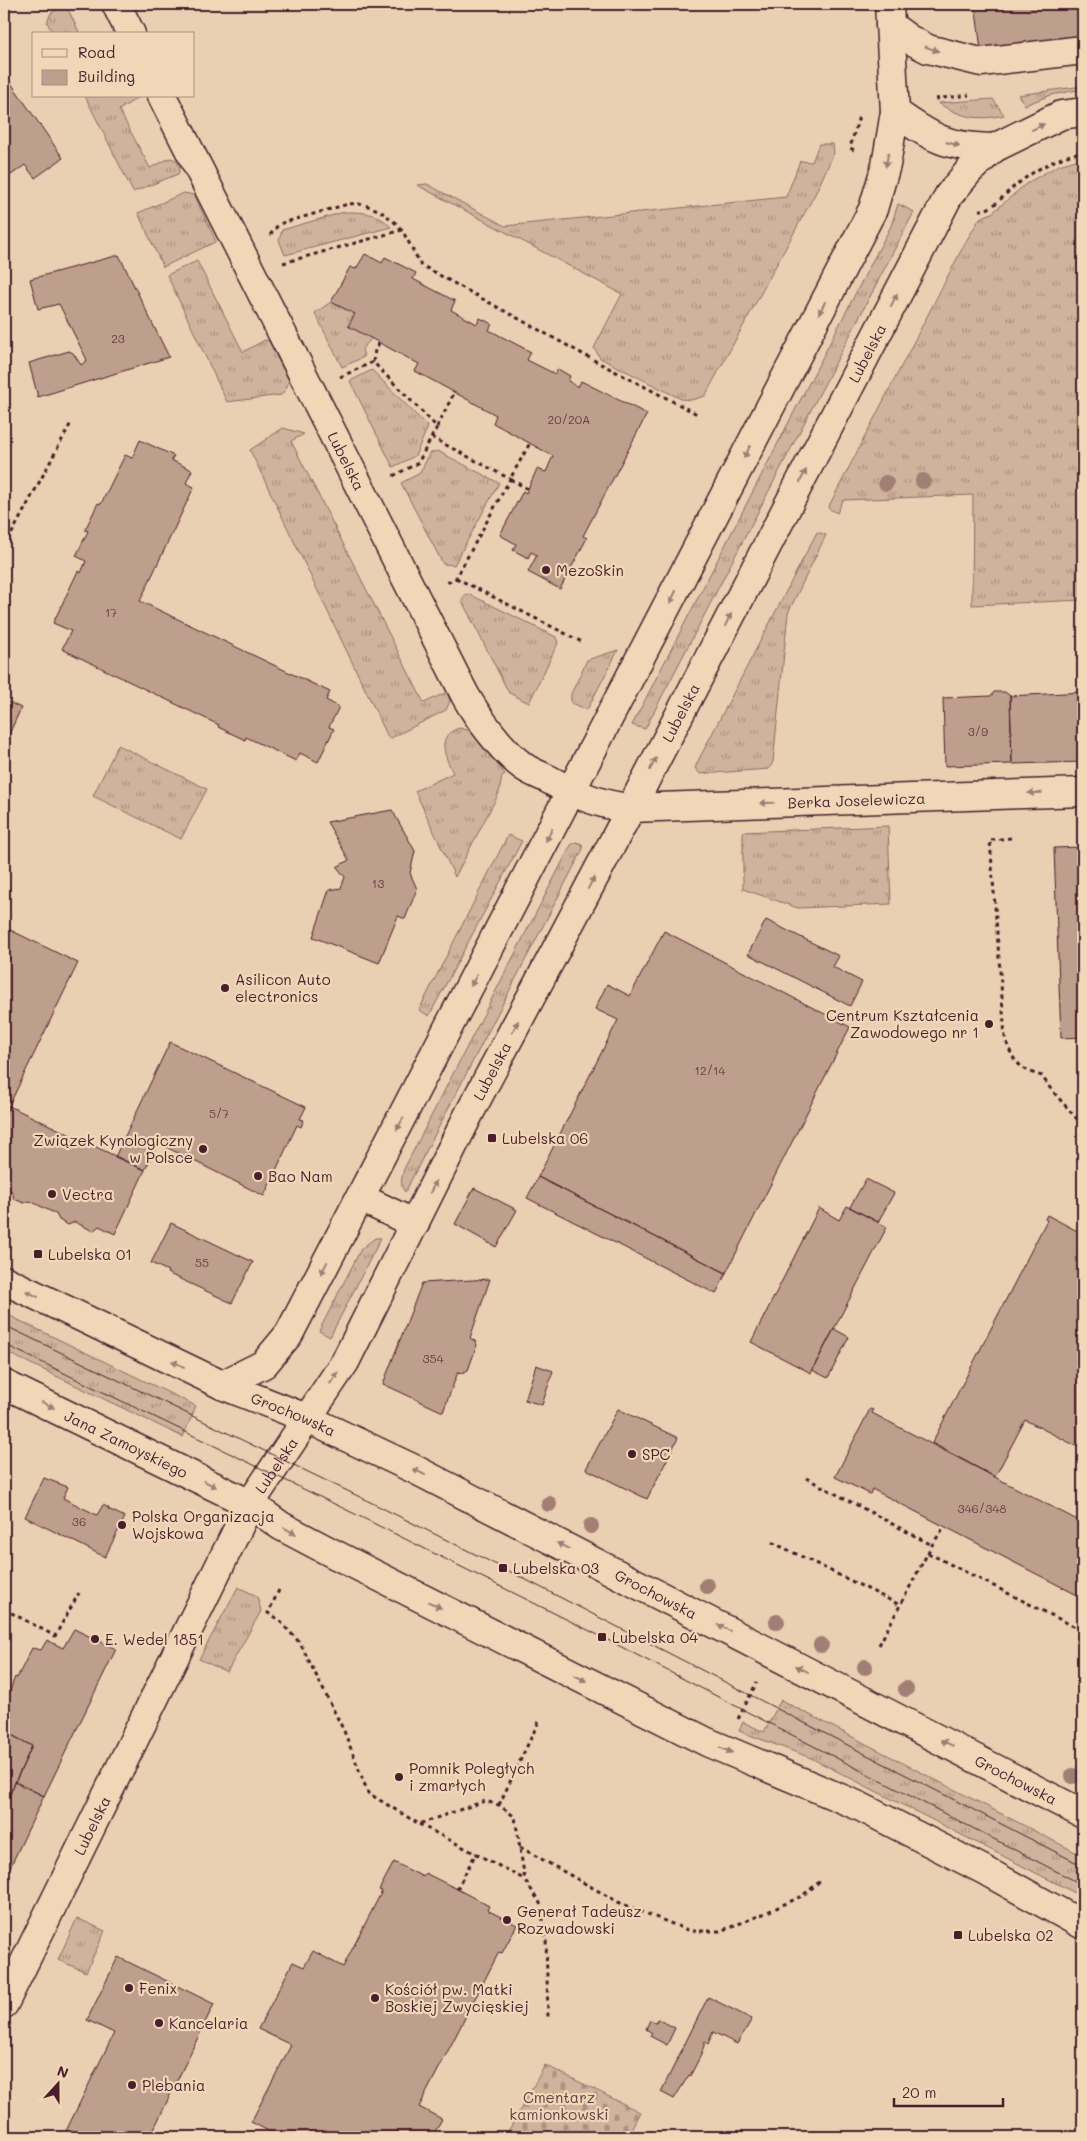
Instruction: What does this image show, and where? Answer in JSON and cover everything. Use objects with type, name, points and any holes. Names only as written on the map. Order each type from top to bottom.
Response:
[{"type":"street","points":[[116,4],[130,32]]},
{"type":"street","points":[[890,14],[909,39],[928,49],[981,62],[1083,50]]},
{"type":"street","points":[[4,1280],[222,1385],[264,1364],[289,1334],[873,209],[884,174],[896,112],[890,14]]},
{"type":"street","name":"Lubelska","points":[[163,98],[320,412],[471,707],[504,748],[523,766],[571,792],[612,806],[631,808]]},
{"type":"street","name":"Lubelska","points":[[896,112],[924,132],[944,141],[966,147],[994,148]]},
{"type":"street","name":"Lubelska","points":[[4,2004],[250,1504],[345,1362],[470,1114],[631,808],[934,222],[954,189],[968,171],[994,148],[1061,115],[1083,112]]},
{"type":"street","name":"Berka Joselewicza","points":[[631,808],[1083,792]]},
{"type":"street","points":[[361,1198],[415,1224]]},
{"type":"street","name":"Jana Zamoyskiego","points":[[4,1384],[250,1504]]},
{"type":"street","name":"Grochowska","points":[[222,1385],[306,1418],[414,1469],[1083,1814]]},
{"type":"street","points":[[250,1504],[281,1526],[389,1582],[707,1742],[859,1806],[984,1870],[1083,1925]]},
{"type":"path","points":[[974,208],[982,211],[989,209],[1015,185],[1042,167],[1083,152]]},
{"type":"path","points":[[268,238],[279,224],[348,204],[359,203],[373,208],[391,218],[402,230],[421,265],[599,363],[699,415]]},
{"type":"path","points":[[281,263],[402,230]]},
{"type":"path","points":[[373,362],[375,350],[379,343]]},
{"type":"path","points":[[340,378],[373,362]]},
{"type":"path","points":[[373,362],[437,426]]},
{"type":"path","points":[[391,477],[418,463],[454,393]]},
{"type":"path","points":[[4,548],[71,422]]},
{"type":"path","points":[[431,437],[528,489]]},
{"type":"path","points":[[445,584],[456,578],[530,443]]},
{"type":"path","points":[[456,578],[582,642]]},
{"type":"path","points":[[1011,838],[990,840],[1005,1037],[1010,1053],[1018,1065],[1027,1072],[1042,1076],[1083,1126]]},
{"type":"path","points":[[806,1478],[932,1545]]},
{"type":"path","points":[[879,1645],[932,1545],[944,1527]]},
{"type":"path","points":[[772,1542],[900,1605]]},
{"type":"path","points":[[928,1553],[1083,1631]]},
{"type":"path","points":[[279,1590],[268,1614],[278,1620],[300,1643],[344,1731],[368,1793],[419,1824],[525,1880]]},
{"type":"path","points":[[4,1609],[55,1636],[79,1593]]},
{"type":"path","points":[[736,1723],[758,1679],[767,1684]]},
{"type":"path","points":[[499,1805],[540,1718]]},
{"type":"path","points":[[419,1824],[485,1801],[499,1805],[515,1817],[525,1880],[540,1903],[546,1938],[548,2017]]},
{"type":"path","points":[[520,1846],[618,1902],[690,1931],[720,1931],[802,1896],[822,1880]]},
{"type":"path","points":[[458,1889],[476,1853]]},
{"type":"green space","points":[[66,5],[79,32],[52,32],[47,22],[51,13]]},
{"type":"green space","points":[[1083,86],[1083,89],[1051,95],[1025,105],[1018,95]]},
{"type":"green space","points":[[86,98],[137,98],[119,110],[150,168],[170,158],[176,160],[180,168],[178,174],[133,192]]},
{"type":"green space","points":[[993,99],[1004,115],[978,118],[954,112],[938,103]]},
{"type":"green space","points":[[819,144],[833,144],[834,153],[815,194],[705,396],[691,400],[681,399],[600,358],[594,348],[622,294],[417,185],[427,184],[505,226],[786,197],[800,161],[812,162]]},
{"type":"green space","points":[[1083,158],[1083,600],[972,605],[973,495],[843,500],[837,513],[828,508],[965,243],[980,218],[992,213],[1027,183],[1059,165]]},
{"type":"green space","points":[[184,193],[194,195],[215,242],[163,267],[138,213]]},
{"type":"green space","points":[[898,204],[914,212],[645,729],[632,725],[891,226]]},
{"type":"green space","points":[[344,212],[364,213],[375,216],[391,227],[285,255],[279,240],[282,230]]},
{"type":"green space","points":[[197,261],[243,352],[265,340],[269,341],[289,381],[281,395],[227,402],[167,275]]},
{"type":"green space","points":[[331,302],[355,314],[372,338],[362,349],[364,357],[342,367],[315,313]]},
{"type":"green space","points":[[372,370],[428,427],[415,456],[393,467],[350,381]]},
{"type":"green space","points":[[283,428],[304,434],[291,441],[424,703],[447,692],[450,701],[446,710],[389,739],[250,450]]},
{"type":"green space","points":[[438,451],[499,483],[454,565],[443,564],[401,483],[420,473],[430,453]]},
{"type":"green space","points":[[817,532],[826,535],[788,613],[773,762],[769,769],[700,774],[695,768],[699,759]]},
{"type":"green space","points":[[469,594],[556,637],[558,643],[529,703],[509,693],[462,601],[465,595]]},
{"type":"green space","points":[[618,650],[587,710],[571,703],[571,694],[587,660]]},
{"type":"green space","points":[[459,728],[468,730],[474,735],[505,774],[502,776],[499,793],[455,877],[415,791],[453,773],[445,753],[444,741],[447,736]]},
{"type":"green space","points":[[118,745],[207,789],[181,839],[93,796]]},
{"type":"green space","points":[[888,826],[891,904],[798,908],[743,889],[743,832]]},
{"type":"green space","points":[[508,835],[522,841],[429,1016],[419,1010]]},
{"type":"green space","points":[[576,842],[582,844],[583,849],[405,1192],[402,1184],[404,1169],[571,845]]},
{"type":"green space","points":[[375,1238],[381,1238],[330,1337],[319,1331],[361,1249]]},
{"type":"green space","points":[[4,1313],[196,1406],[183,1437],[4,1351]]},
{"type":"green space","points":[[238,1587],[257,1596],[261,1611],[227,1672],[199,1659]]},
{"type":"green space","points":[[781,1700],[1083,1856],[1083,1897],[811,1758],[739,1731],[743,1722],[764,1732]]},
{"type":"green space","points":[[77,1918],[105,1931],[86,1972],[58,1960]]},
{"type":"green space","name":"Cmentarz kamionkowski","points":[[545,2065],[640,2112],[627,2137],[505,2137]]},
{"type":"building","points":[[975,4],[1083,4],[1083,44],[982,57]]},
{"type":"building","points":[[4,73],[63,158],[35,178],[25,165],[4,180]]},
{"type":"building","points":[[365,254],[382,263],[385,257],[416,273],[413,279],[455,301],[451,310],[477,324],[480,318],[492,324],[489,330],[531,352],[527,360],[555,374],[558,369],[570,376],[568,381],[578,387],[581,381],[647,414],[583,536],[587,538],[560,589],[528,572],[537,555],[531,552],[528,558],[513,550],[516,544],[500,535],[523,491],[526,493],[537,469],[546,472],[553,456],[493,423],[496,415],[415,371],[419,364],[348,326],[355,314],[331,302],[350,267],[356,269]]},
{"type":"building","points":[[119,255],[169,357],[38,397],[29,363],[69,351],[73,353],[81,365],[87,360],[59,304],[38,309],[30,279]]},
{"type":"building","points":[[140,440],[174,456],[171,460],[192,470],[186,483],[194,487],[140,601],[330,692],[326,700],[339,707],[329,727],[334,729],[318,762],[300,753],[296,761],[246,737],[245,740],[218,727],[219,725],[62,649],[71,631],[53,623],[78,571],[81,573],[86,561],[76,556],[88,531],[85,530],[98,503],[101,504],[125,455],[132,458]]},
{"type":"building","points":[[994,692],[1005,692],[1010,696],[1012,764],[945,766],[943,698],[991,696]]},
{"type":"building","points":[[1083,692],[1083,762],[1012,764],[1010,696]]},
{"type":"building","points":[[4,700],[21,708],[6,741],[4,740]]},
{"type":"building","points":[[392,810],[415,851],[410,873],[417,889],[405,919],[398,916],[379,963],[313,937],[329,890],[341,888],[345,877],[337,867],[349,860],[327,822]]},
{"type":"building","points":[[1083,847],[1083,1037],[1061,1038],[1054,848]]},
{"type":"building","points":[[766,920],[839,956],[833,967],[862,982],[850,1006],[748,954]]},
{"type":"building","points":[[4,927],[78,963],[4,1116]]},
{"type":"building","points":[[664,931],[850,1027],[726,1273],[538,1177],[618,1020],[595,1009],[607,984],[630,996]]},
{"type":"building","points":[[170,1042],[306,1107],[300,1119],[304,1120],[301,1127],[297,1125],[264,1196],[158,1143],[145,1170],[115,1157]]},
{"type":"building","points":[[9,1106],[145,1170],[115,1234],[99,1226],[93,1231],[75,1222],[68,1225],[59,1220],[56,1214],[30,1201],[24,1203],[14,1199],[12,1191],[4,1188],[4,1116]]},
{"type":"building","points":[[538,1177],[726,1273],[716,1294],[527,1198]]},
{"type":"building","points":[[866,1179],[894,1193],[878,1222],[850,1207]]},
{"type":"building","points":[[474,1188],[517,1210],[496,1247],[455,1224]]},
{"type":"building","points":[[847,1206],[887,1227],[811,1373],[751,1342],[819,1208],[839,1220]]},
{"type":"building","points":[[1047,1215],[1083,1234],[1083,1440],[1081,1444],[1083,1447],[1082,1449],[1025,1420],[995,1477],[932,1443],[1047,1220],[1045,1219]]},
{"type":"building","points":[[171,1223],[253,1262],[232,1303],[167,1273],[168,1271],[151,1263]]},
{"type":"building","points":[[490,1279],[470,1338],[477,1345],[468,1370],[462,1373],[458,1372],[443,1412],[383,1384],[422,1283]]},
{"type":"building","points":[[834,1329],[849,1337],[828,1378],[812,1370]]},
{"type":"building","points":[[536,1365],[553,1371],[542,1405],[525,1400]]},
{"type":"building","name":"SPC","points":[[618,1409],[678,1438],[647,1499],[586,1469]]},
{"type":"building","points":[[870,1409],[873,1410],[872,1413],[1083,1523],[1083,1598],[872,1489],[870,1494],[835,1477]]},
{"type":"building","points":[[44,1478],[68,1487],[63,1498],[97,1515],[103,1505],[125,1517],[105,1557],[25,1517]]},
{"type":"building","points":[[74,1629],[116,1649],[44,1796],[15,1782],[32,1746],[4,1731],[4,1707],[15,1677],[17,1678],[32,1648],[41,1650],[47,1640],[63,1648]]},
{"type":"building","points":[[4,1731],[32,1746],[4,1807]]},
{"type":"building","points":[[15,1782],[44,1796],[4,1880],[4,1807]]},
{"type":"building","name":"Kościół pw. Matki Boskiej Zwycięskiej","points":[[394,1862],[423,1877],[425,1873],[457,1889],[489,1906],[487,1910],[517,1925],[502,1953],[499,1952],[419,2107],[442,2119],[432,2137],[280,2137],[251,2122],[291,2045],[258,2029],[293,1962],[304,1967],[313,1951],[343,1967],[382,1891],[379,1890]]},
{"type":"building","name":"Plebania","points":[[118,1957],[214,2004],[150,2137],[63,2137],[114,2033],[87,2020]]},
{"type":"building","points":[[708,1997],[752,2019],[737,2044],[713,2032],[708,2044],[705,2042],[701,2055],[690,2076],[674,2099],[661,2092]]},
{"type":"building","points":[[658,2019],[675,2028],[667,2045],[650,2036],[652,2033],[646,2029],[650,2020],[656,2023]]},
{"type":"tram line","points":[[4,1325],[503,1568],[1083,1866]]},
{"type":"tram line","points":[[4,1344],[355,1514],[602,1637],[1083,1885]]},
{"type":"place","name":"MezoSkin","points":[[546,570]]},
{"type":"place","name":"Asilicon Auto electronics","points":[[225,988]]},
{"type":"place","name":"Centrum Kształcenia Zawodowego nr 1","points":[[989,1024]]},
{"type":"place","name":"Lubelska 06","points":[[492,1138]]},
{"type":"place","name":"Związek Kynologiczny w Polsce","points":[[203,1149]]},
{"type":"place","name":"Bao Nam","points":[[258,1176]]},
{"type":"place","name":"Vectra","points":[[52,1194]]},
{"type":"place","name":"Lubelska 01","points":[[38,1254]]},
{"type":"place","name":"SPC","points":[[632,1454]]},
{"type":"place","name":"Polska Organizacja Wojskowa","points":[[122,1525]]},
{"type":"place","name":"Lubelska 03","points":[[503,1568]]},
{"type":"place","name":"Lubelska 04","points":[[602,1637]]},
{"type":"place","name":"E. Wedel 1851","points":[[95,1639]]},
{"type":"place","name":"Pomnik Poległych i zmarłych","points":[[399,1777]]},
{"type":"place","name":"Generał Tadeusz Rozwadowski","points":[[507,1920]]},
{"type":"place","name":"Lubelska 02","points":[[958,1935]]},
{"type":"place","name":"Fenix","points":[[129,1988]]},
{"type":"place","name":"Kościół pw. Matki Boskiej Zwycięskiej","points":[[375,1998]]},
{"type":"place","name":"Kancelaria","points":[[159,2023]]},
{"type":"place","name":"Plebania","points":[[132,2085]]}]
